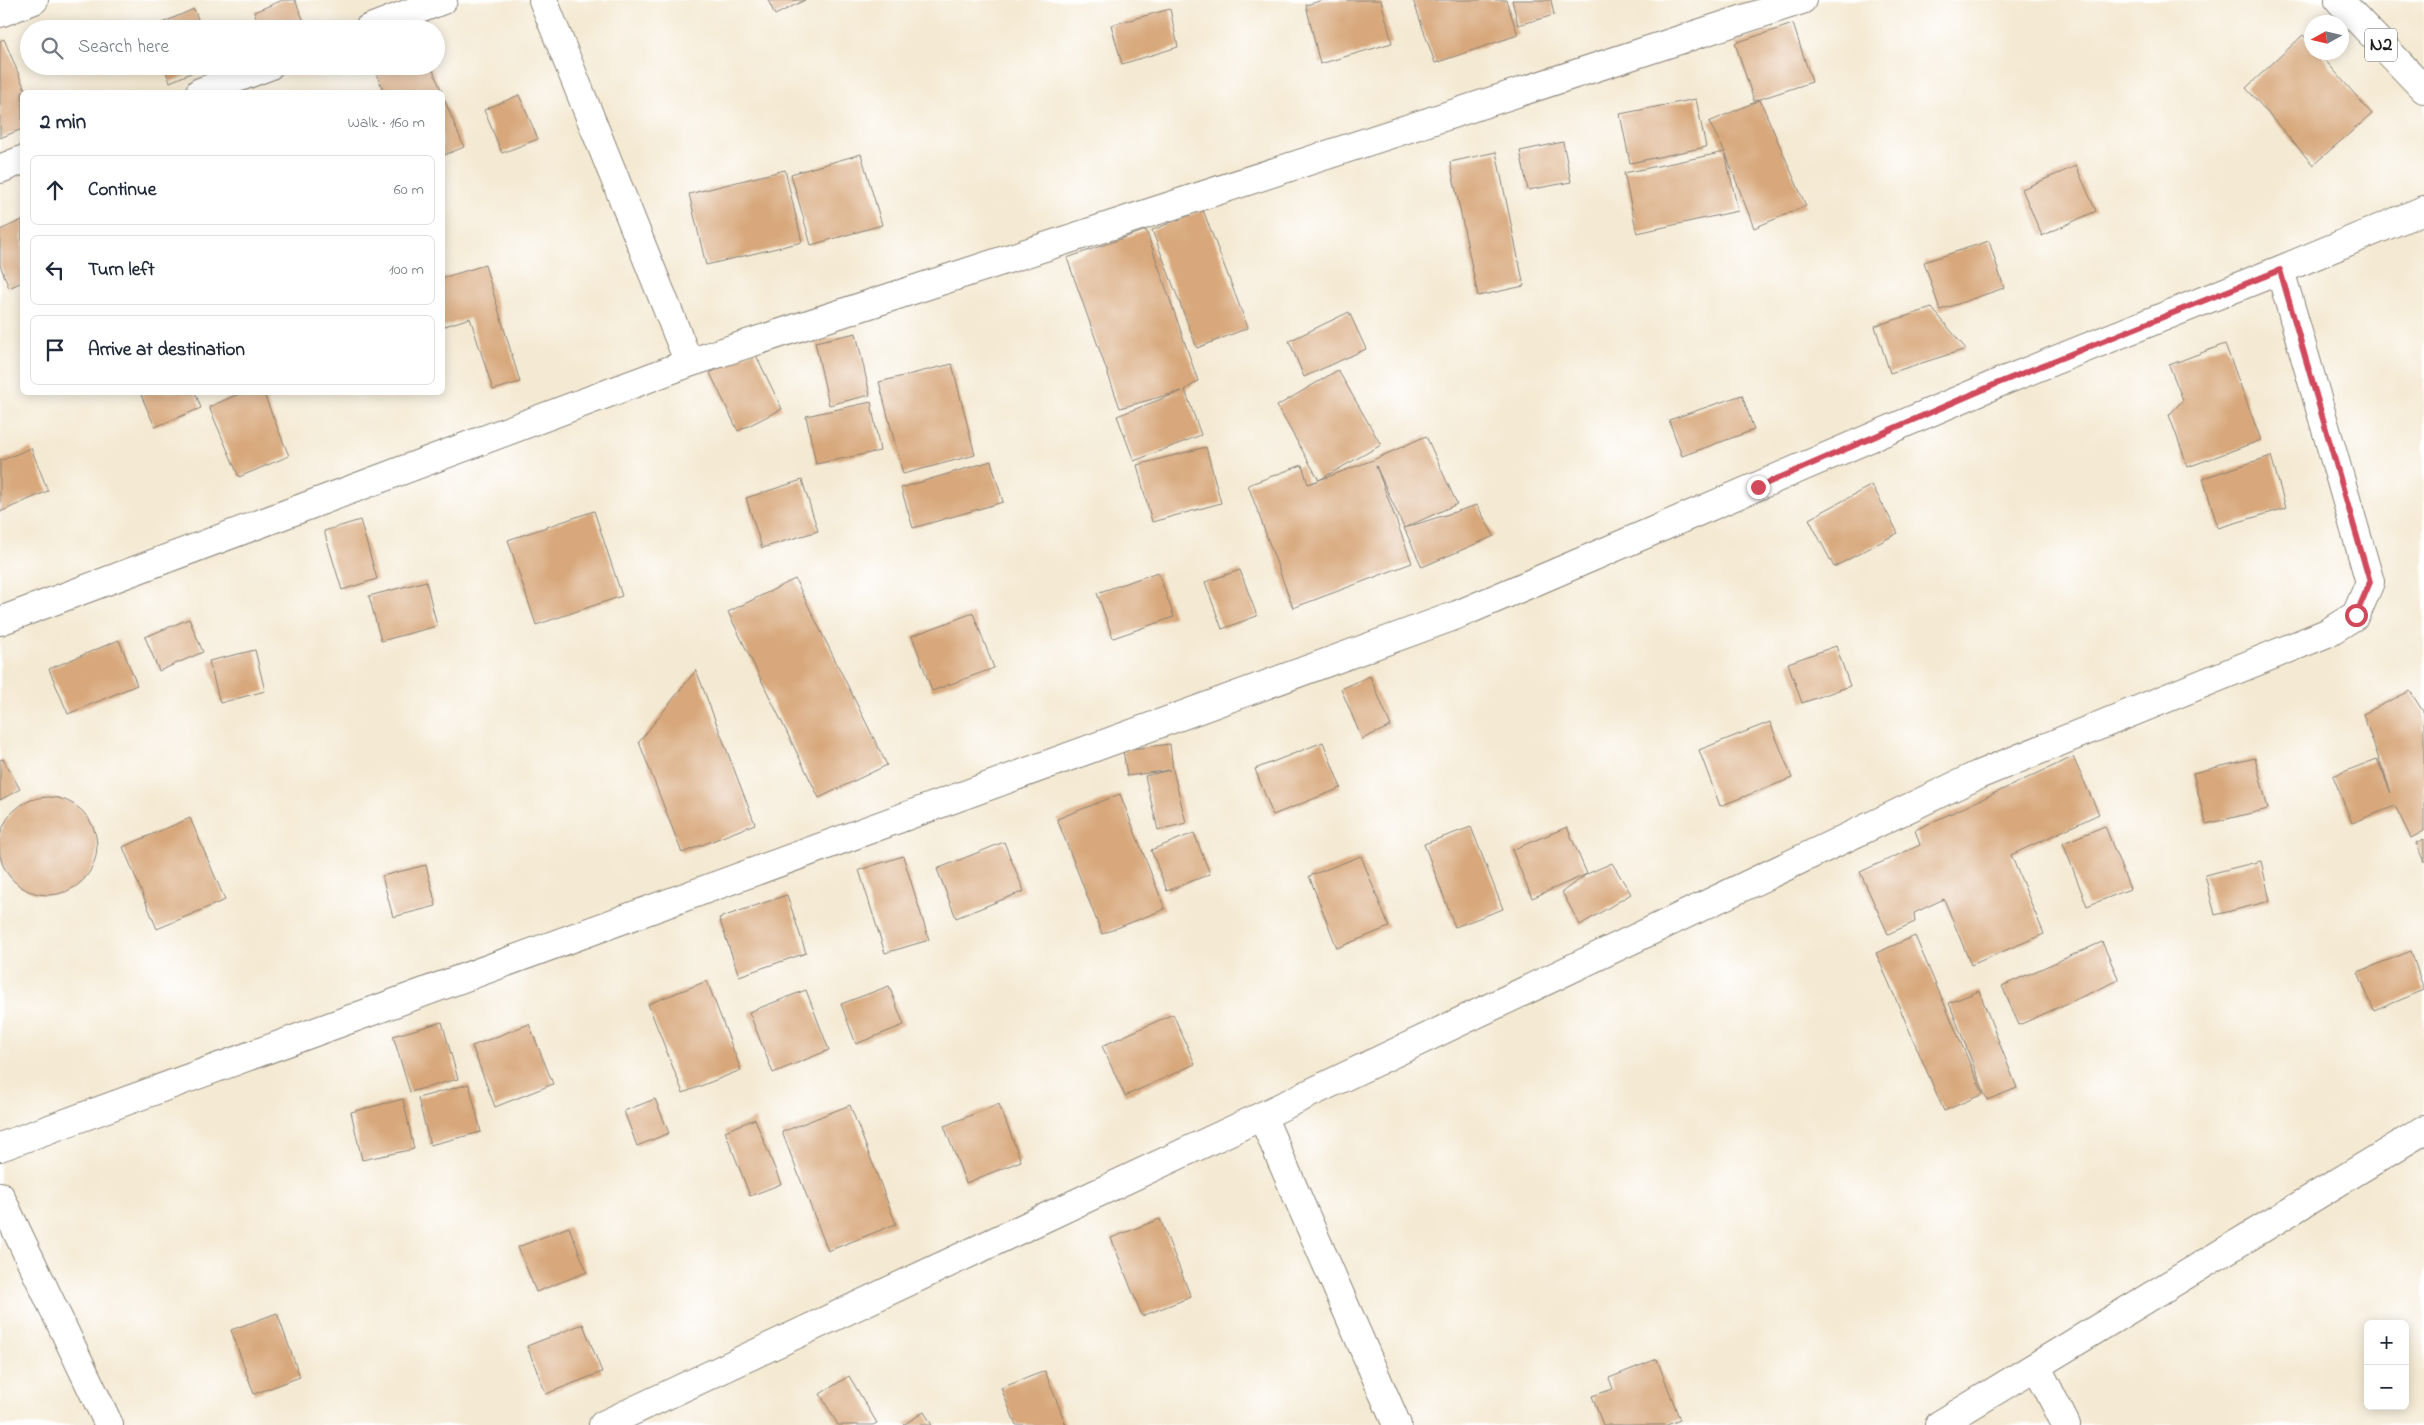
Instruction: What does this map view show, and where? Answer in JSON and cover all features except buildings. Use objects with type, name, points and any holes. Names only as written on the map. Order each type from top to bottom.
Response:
[{"type":"main road","points":[[0,13],[34,0]]},
{"type":"main road","points":[[391,20],[443,0]]},
{"type":"main road","points":[[543,0],[689,363]]},
{"type":"main road","points":[[0,621],[689,363],[1802,0]]},
{"type":"main road","name":"N2","points":[[2338,0],[2424,89]]},
{"type":"main road","points":[[205,90],[245,75]]},
{"type":"main road","points":[[0,168],[20,161]]},
{"type":"main road","points":[[0,1147],[1457,615],[1996,384],[2424,210]]},
{"type":"main road","points":[[603,1425],[1262,1116],[1978,775],[2328,633],[2356,615],[2370,582],[2280,270]]},
{"type":"main road","points":[[1262,1116],[1397,1425]]},
{"type":"main road","points":[[1939,1425],[2424,1130]]},
{"type":"main road","points":[[0,1196],[109,1425]]},
{"type":"main road","points":[[2037,1367],[2066,1425]]},
{"type":"route","points":[[1758,487],[1996,384],[2280,270],[2370,582],[2356,615]]}]
